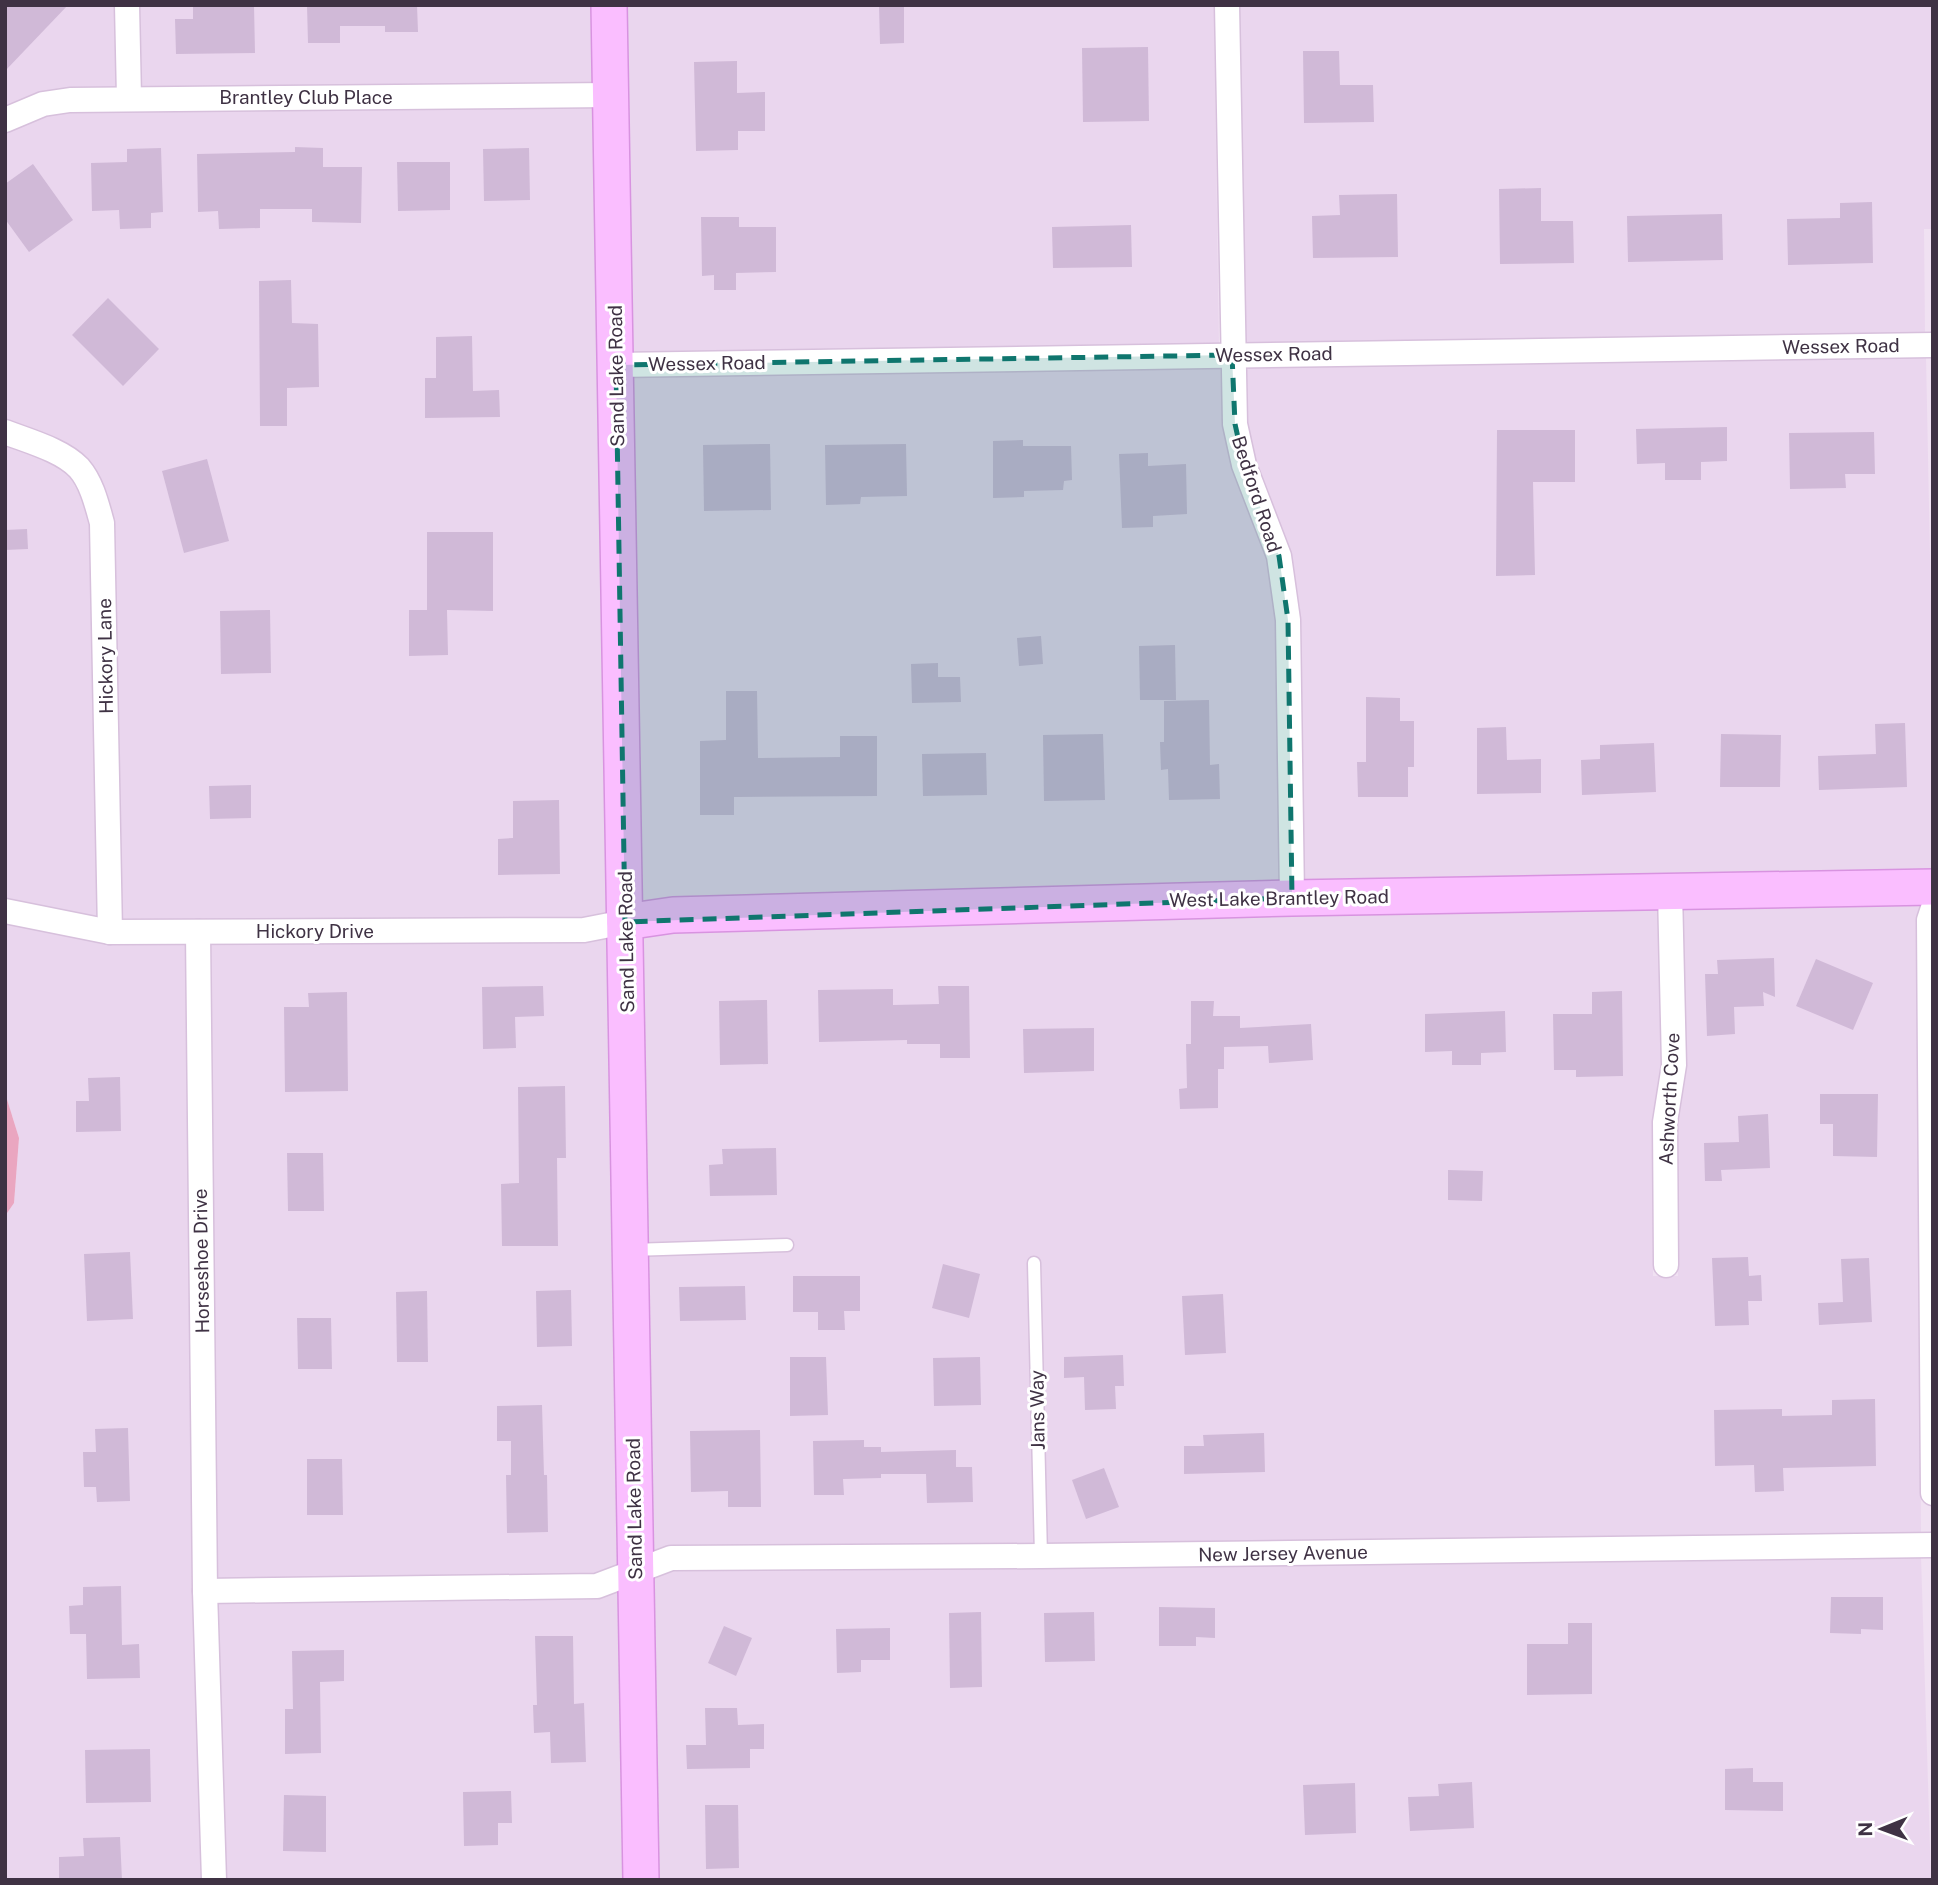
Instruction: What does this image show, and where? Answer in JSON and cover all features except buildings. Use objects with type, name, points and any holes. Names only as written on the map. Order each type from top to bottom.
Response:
[{"type":"street","points":[[127,5],[129,98]]},
{"type":"street","name":"Sand Lake Road","points":[[609,5],[641,1880]]},
{"type":"street","name":"Bedford Road","points":[[1227,5],[1235,424],[1244,465],[1279,556],[1288,620],[1292,898]]},
{"type":"street","name":"Brantley Club Place","points":[[5,120],[43,104],[70,100],[610,95]]},
{"type":"street","name":"Wessex Road","points":[[616,365],[1933,345]]},
{"type":"street","name":"Hickory Lane","points":[[5,432],[50,449],[79,468],[95,497],[102,523],[110,932]]},
{"type":"street","name":"West Lake Brantley Road","points":[[625,922],[673,915],[1292,898],[1933,887]]},
{"type":"street","name":"Ashworth Cove","points":[[1666,1265],[1665,1122],[1674,1065],[1670,891]]},
{"type":"street","points":[[1933,908],[1929,934],[1933,1493]]},
{"type":"street","name":"Hickory Drive","points":[[5,911],[110,932],[584,930],[625,922]]},
{"type":"street","name":"Horseshoe Drive","points":[[198,932],[205,1591],[214,1880]]},
{"type":"street","name":"New Jersey Avenue","points":[[635,1571],[671,1558],[1933,1545]]},
{"type":"street","points":[[205,1591],[597,1586],[635,1571]]},
{"type":"lane","points":[[630,1250],[788,1245]]},
{"type":"lane","name":"Jans Way","points":[[1034,1263],[1041,1556]]},
{"type":"highlighted area","points":[[1232,355],[1235,424],[1244,465],[1279,556],[1288,620],[1292,898],[625,922],[616,365]]},
{"type":"shaded area","points":[[5,5],[114,5],[116,87],[41,93],[5,106]]},
{"type":"shaded area","points":[[140,5],[596,5],[597,84],[141,87]]},
{"type":"shaded area","points":[[622,5],[1214,5],[1219,344],[628,353]]},
{"type":"shaded area","points":[[1240,5],[1933,5],[1933,229],[1924,229],[1925,334],[1244,343]]},
{"type":"shaded area","points":[[598,106],[613,912],[583,919],[122,921],[114,520],[107,492],[90,463],[55,439],[5,420],[5,134],[15,127],[46,115],[71,111]]},
{"type":"shaded area","points":[[1926,356],[1933,707],[1933,860],[1929,876],[1304,886],[1300,609],[1291,553],[1256,462],[1247,423],[1245,365]]},
{"type":"shaded area","points":[[1220,366],[1223,426],[1232,469],[1267,559],[1275,621],[1279,887],[638,909],[629,376]]},
{"type":"shaded area","points":[[5,444],[43,458],[69,475],[83,501],[90,524],[97,919],[5,900]]},
{"type":"shaded area","points":[[1922,898],[1917,920],[1921,1534],[647,1555],[638,931],[1658,902],[1661,1064],[1652,1122],[1653,1276],[1678,1276],[1677,1123],[1686,1065],[1683,902]]},
{"type":"shaded area","points":[[5,923],[98,943],[186,944],[192,1580],[201,1880],[5,1880],[5,1216],[14,1203],[19,1138],[5,1093]]},
{"type":"shaded area","points":[[613,935],[622,1564],[594,1575],[217,1580],[211,943]]},
{"type":"shaded area","points":[[5,1093],[19,1138],[14,1203],[5,1216]]},
{"type":"shaded area","points":[[1921,1556],[1931,1880],[653,1880],[648,1579],[673,1569]]},
{"type":"shaded area","points":[[623,1588],[628,1880],[226,1880],[217,1602]]}]
